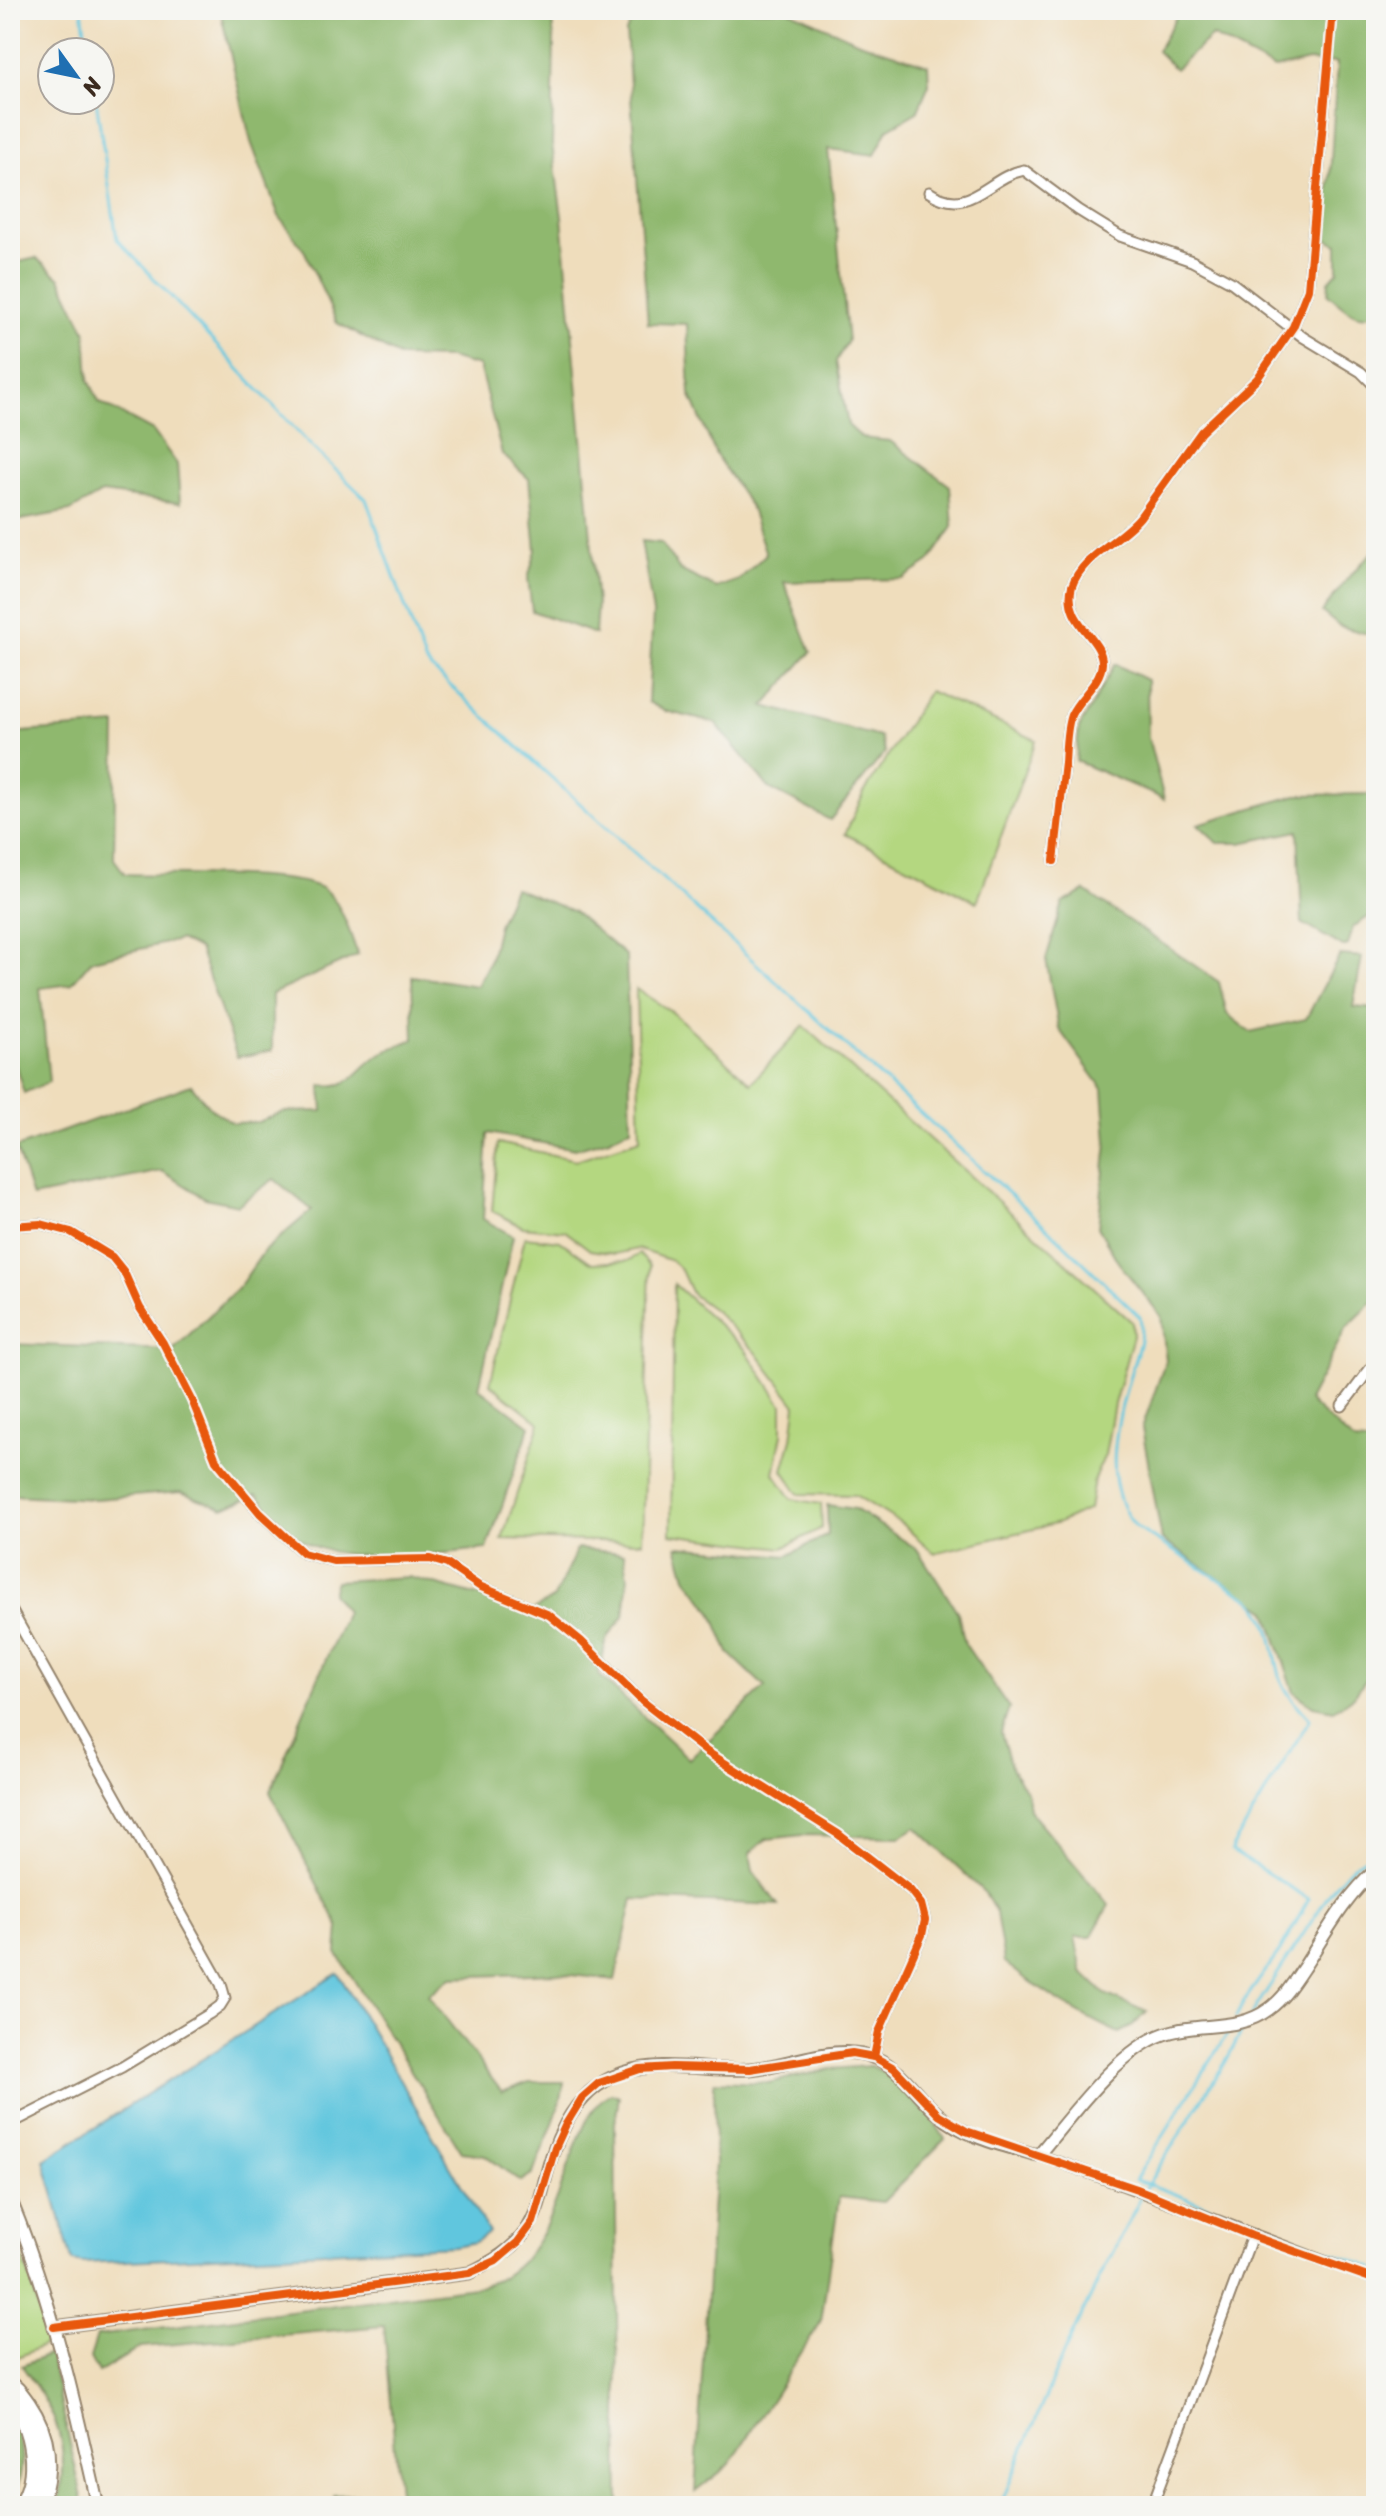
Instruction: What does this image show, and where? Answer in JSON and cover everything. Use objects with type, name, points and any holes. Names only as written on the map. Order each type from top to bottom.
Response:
[{"type":"highway","points":[[10,2385],[38,2420],[48,2453],[45,2488],[38,2506]]},
{"type":"highway","points":[[10,2400],[30,2434],[34,2465],[26,2499],[21,2506]]},
{"type":"street","points":[[1054,861],[1071,715],[1098,678],[1102,664],[1100,652],[1077,619],[1071,603],[1072,587],[1081,568],[1129,531],[1201,432],[1257,379],[1293,327],[1308,289],[1333,10]]},
{"type":"street","points":[[929,192],[941,200],[962,201],[1024,170],[1120,236],[1192,261],[1231,282],[1303,337],[1361,372],[1376,387]]},
{"type":"street","points":[[10,1226],[41,1224],[71,1232],[112,1257],[124,1272],[140,1308],[163,1343],[192,1400],[216,1460],[260,1513],[303,1553],[333,1561],[430,1559],[447,1564],[479,1586],[549,1615],[581,1641],[642,1701],[707,1752],[838,1834],[910,1890],[921,1904],[925,1920],[922,1935],[879,2032],[874,2057]]},
{"type":"street","points":[[1342,1406],[1376,1361]]},
{"type":"street","points":[[10,1608],[221,1984],[225,1998],[209,2014],[122,2067],[10,2124]]},
{"type":"street","points":[[1038,2155],[1107,2077],[1139,2046],[1166,2033],[1235,2025],[1256,2018],[1270,2008],[1297,1977],[1349,1897],[1376,1870]]},
{"type":"street","points":[[54,2327],[469,2273],[496,2261],[518,2242],[533,2222],[555,2148],[566,2124],[582,2098],[599,2083],[640,2069],[750,2069],[852,2053],[874,2057],[894,2068],[939,2115],[966,2131],[1137,2189],[1252,2236],[1376,2280]]},
{"type":"street","points":[[10,2198],[54,2327],[79,2418],[98,2506]]},
{"type":"street","points":[[1152,2506],[1252,2236]]},
{"type":"green space","points":[[220,10],[551,10],[554,40],[552,144],[562,217],[597,604],[595,634],[532,611],[528,578],[536,550],[529,479],[502,454],[479,366],[449,358],[400,357],[337,323],[305,252],[279,216],[251,142]]},
{"type":"green space","points":[[638,10],[788,10],[859,42],[928,65],[929,84],[917,112],[888,129],[875,155],[828,149],[848,341],[836,361],[848,425],[862,438],[890,441],[950,486],[953,527],[929,562],[903,579],[784,582],[811,652],[764,706],[880,737],[885,752],[830,820],[769,788],[715,723],[665,711],[648,702],[653,613],[641,541],[661,543],[680,570],[716,588],[739,580],[766,554],[750,506],[716,455],[690,394],[687,324],[648,323],[626,32]]},
{"type":"green space","points":[[1180,10],[1376,10],[1376,312],[1363,316],[1356,314],[1328,294],[1329,281],[1338,271],[1338,244],[1323,237],[1337,63],[1309,61],[1274,69],[1212,36],[1175,69],[1157,51]]},
{"type":"green space","points":[[36,258],[60,278],[86,332],[89,380],[99,402],[153,431],[177,464],[180,503],[102,493],[70,511],[10,522],[10,264]]},
{"type":"green space","points":[[1376,548],[1376,633],[1371,635],[1339,626],[1322,612]]},
{"type":"green space","points":[[1115,664],[1147,680],[1148,737],[1164,799],[1076,761],[1079,728]]},
{"type":"green space","points":[[929,691],[1036,740],[977,902],[845,834],[864,793]]},
{"type":"green space","points":[[116,725],[114,859],[125,874],[258,877],[308,883],[330,894],[345,919],[358,955],[272,994],[272,1051],[237,1057],[199,949],[179,940],[92,960],[71,984],[40,988],[49,1082],[24,1093],[10,1048],[10,733]]},
{"type":"green space","points":[[1376,794],[1373,914],[1353,927],[1348,945],[1343,947],[1302,923],[1298,831],[1241,843],[1218,843],[1198,824],[1297,795]]},
{"type":"green space","points":[[514,888],[573,911],[626,956],[631,1128],[609,1139],[575,1149],[488,1133],[483,1219],[513,1236],[479,1388],[530,1426],[487,1549],[388,1556],[337,1553],[296,1536],[257,1495],[223,1508],[181,1492],[96,1499],[10,1495],[10,1344],[173,1350],[239,1287],[264,1251],[312,1210],[274,1179],[238,1205],[205,1198],[162,1171],[32,1197],[16,1148],[191,1085],[210,1108],[233,1123],[258,1122],[284,1112],[323,1111],[321,1085],[348,1081],[379,1055],[414,1039],[412,976],[477,986],[490,960],[498,925]]},
{"type":"green space","points":[[1085,891],[1219,982],[1227,1014],[1250,1032],[1306,1019],[1340,955],[1362,957],[1353,1007],[1376,1009],[1376,1299],[1346,1328],[1308,1401],[1354,1442],[1376,1444],[1376,1666],[1354,1696],[1334,1710],[1313,1706],[1294,1692],[1267,1611],[1162,1540],[1142,1428],[1166,1360],[1161,1316],[1118,1262],[1098,1227],[1107,1142],[1103,1089],[1059,1029],[1046,959],[1063,903]]},
{"type":"green space","points":[[636,989],[672,1012],[751,1083],[804,1026],[1132,1322],[1133,1336],[1114,1404],[1105,1455],[1094,1479],[1089,1509],[1059,1523],[934,1553],[902,1524],[855,1495],[799,1494],[783,1470],[792,1439],[796,1405],[755,1351],[714,1310],[692,1294],[681,1270],[672,1261],[637,1249],[615,1254],[590,1250],[565,1231],[523,1227],[492,1211],[498,1143],[576,1160],[640,1139]]},
{"type":"green space","points":[[525,1237],[560,1241],[592,1263],[628,1261],[639,1254],[650,1266],[642,1542],[502,1539],[540,1423],[490,1384]]},
{"type":"green space","points":[[674,1284],[745,1349],[782,1405],[782,1434],[774,1473],[792,1499],[821,1504],[822,1528],[783,1548],[671,1534]]},
{"type":"green space","points":[[827,1505],[855,1509],[917,1549],[958,1613],[965,1644],[1009,1708],[1001,1733],[1012,1770],[1027,1792],[1029,1810],[1109,1905],[1091,1937],[1075,1937],[1082,1972],[1105,1994],[1147,2012],[1133,2026],[1119,2033],[1059,2001],[1004,1962],[996,1913],[985,1893],[916,1827],[900,1837],[803,1835],[767,1839],[750,1853],[753,1871],[778,1905],[633,1899],[615,1980],[554,1973],[451,1977],[428,1995],[502,2092],[529,2082],[564,2082],[556,2116],[533,2174],[521,2182],[485,2155],[462,2152],[337,1953],[339,1927],[270,1792],[346,1612],[332,1593],[336,1581],[409,1577],[493,1600],[527,1614],[554,1598],[577,1549],[624,1553],[628,1577],[624,1616],[607,1639],[598,1674],[689,1759],[765,1687],[729,1653],[712,1612],[686,1577],[677,1546],[787,1556],[828,1535]]},
{"type":"green space","points":[[870,2066],[892,2075],[906,2094],[932,2118],[945,2139],[883,2202],[839,2197],[821,2322],[729,2465],[695,2492],[715,2163],[714,2081],[768,2083],[830,2069]]},
{"type":"green space","points":[[611,2093],[619,2096],[615,2123],[619,2506],[335,2506],[334,2495],[399,2493],[384,2326],[141,2347],[98,2373],[90,2358],[97,2336],[474,2287],[497,2280],[516,2267],[542,2233],[587,2120],[597,2105]]},
{"type":"green space","points":[[10,2225],[31,2281],[48,2343],[10,2361]]},
{"type":"green space","points":[[50,2354],[84,2506],[58,2506],[63,2465],[58,2432],[44,2400],[22,2366]]},
{"type":"green space","points":[[10,2416],[19,2436],[22,2459],[19,2482],[10,2502]]},
{"type":"water","points":[[338,1973],[489,2233],[475,2242],[455,2246],[83,2263],[72,2261],[44,2160]]},
{"type":"waterway","points":[[82,10],[86,36]]},
{"type":"waterway","points":[[98,116],[117,239],[312,447],[366,499],[425,661],[431,668],[1058,1238],[1140,1317],[1140,1338],[1121,1411],[1114,1453],[1118,1493],[1125,1512],[1137,1528],[1258,1607],[1268,1625],[1282,1682],[1310,1719],[1233,1846],[1232,1851],[1309,1899],[1280,1951],[1236,2017]]},
{"type":"waterway","points":[[1251,2015],[1335,1885],[1354,1865],[1376,1851]]},
{"type":"waterway","points":[[1245,2025],[1225,2063],[1148,2184],[1376,2269]]},
{"type":"waterway","points":[[1000,2506],[1064,2352],[1148,2184],[1135,2180],[1231,2028]]},
{"type":"cycle path","points":[[1054,861],[1069,720],[1098,677],[1102,663],[1101,654],[1073,610],[1070,599],[1072,586],[1084,566],[1140,517],[1201,432],[1257,379],[1293,327],[1308,289],[1333,10]]},
{"type":"cycle path","points":[[10,1226],[41,1224],[71,1232],[112,1257],[124,1272],[140,1308],[163,1343],[192,1400],[216,1460],[260,1513],[303,1553],[333,1561],[430,1559],[447,1564],[479,1586],[549,1615],[581,1641],[642,1701],[707,1752],[838,1834],[910,1890],[921,1904],[925,1920],[922,1935],[879,2032],[874,2057]]},
{"type":"cycle path","points":[[54,2327],[469,2273],[496,2261],[518,2242],[533,2222],[555,2148],[566,2124],[582,2098],[599,2083],[640,2069],[750,2069],[852,2053],[874,2057],[894,2068],[939,2115],[966,2131],[1137,2189],[1252,2236],[1376,2280]]}]
